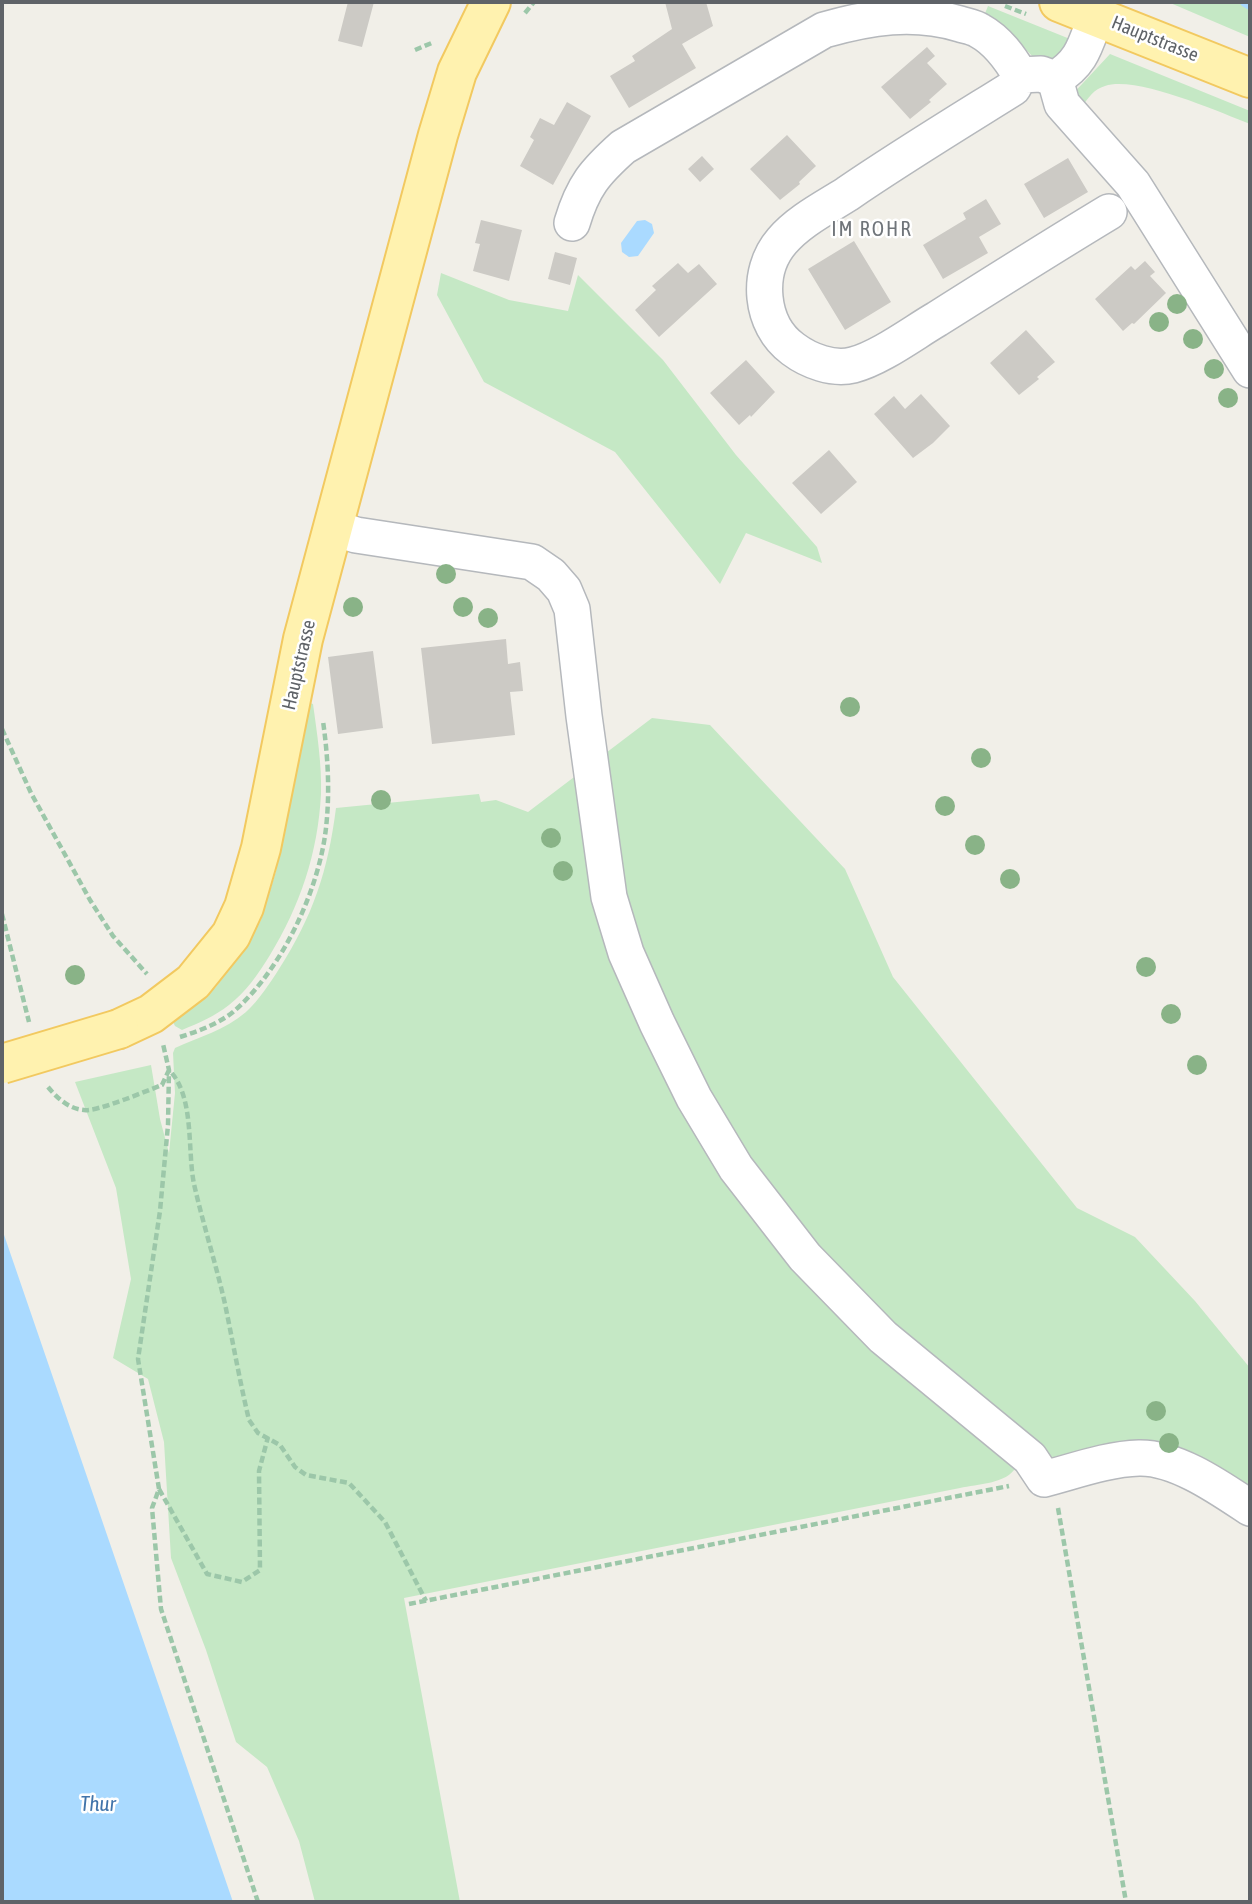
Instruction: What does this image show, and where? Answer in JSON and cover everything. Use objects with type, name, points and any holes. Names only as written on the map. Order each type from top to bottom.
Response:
[{"type":"main road","name":"Hauptstrasse","points":[[2,1064],[119,1029],[151,1014],[171,1001],[214,959],[231,935],[244,907],[261,848],[303,639],[392,310],[457,72],[491,2]]},
{"type":"main road","name":"Hauptstrasse","points":[[1059,2],[1250,78]]},
{"type":"street","points":[[572,223],[579,199],[598,169],[623,147],[824,30],[860,20],[900,15],[948,20],[983,32],[1009,56],[1020,75]]},
{"type":"street","points":[[1055,79],[1070,70],[1081,57],[1096,16]]},
{"type":"street","points":[[1020,75],[1041,74],[1055,79]]},
{"type":"street","points":[[1020,75],[1013,88],[879,172],[799,225],[782,241],[771,258],[764,281],[772,326],[787,344],[804,357],[821,363],[852,365],[873,357],[1109,212]]},
{"type":"street","points":[[1055,79],[1062,104],[1133,184],[1250,370]]},
{"type":"street","points":[[334,528],[368,537],[532,562],[551,575],[564,590],[572,609],[609,897],[625,953],[694,1098],[736,1168],[805,1257],[883,1337],[1030,1458],[1044,1479],[1111,1462],[1140,1458],[1165,1461],[1250,1508]]},
{"type":"path","points":[[2,729],[31,793],[90,900],[113,936],[171,1001]]},
{"type":"path","points":[[162,1042],[169,1070],[166,1150],[138,1359],[159,1489],[207,1574],[242,1582],[260,1570],[259,1471],[268,1437]]},
{"type":"path","points":[[169,1070],[182,1091],[194,1181],[249,1420],[258,1433],[280,1444],[295,1467],[306,1475],[349,1483],[385,1522],[426,1601]]},
{"type":"path","points":[[86,1111],[162,1085],[169,1070]]},
{"type":"path","points":[[409,1604],[1044,1479],[1058,1508],[1126,1902]]},
{"type":"path","points":[[159,1489],[152,1508],[161,1609],[258,1902]]},
{"type":"green space","points":[[1168,2],[1250,2],[1250,37]]},
{"type":"green space","points":[[988,6],[1070,39],[1059,58],[1050,61],[1034,58],[1008,31],[984,16]]},
{"type":"green space","points":[[1110,54],[1250,111],[1250,124],[1178,96],[1136,86],[1119,84],[1101,87],[1082,107],[1069,98]]},
{"type":"green space","points":[[441,273],[509,300],[568,311],[578,275],[663,360],[736,455],[817,547],[822,563],[746,533],[720,584],[615,452],[484,382],[437,295]]},
{"type":"green space","points":[[307,702],[313,704],[321,794],[316,837],[299,898],[281,936],[247,988],[218,1013],[182,1030],[173,1022],[215,988],[241,954],[261,920],[276,871]]},
{"type":"green space","points":[[652,718],[710,725],[845,869],[893,977],[1077,1208],[1135,1237],[1195,1301],[1250,1368],[1250,1500],[1198,1467],[1166,1453],[1125,1453],[1070,1464],[1043,1458],[903,1343],[839,1284],[753,1181],[727,1140],[657,995],[630,980],[646,1019],[682,1090],[719,1153],[760,1214],[832,1297],[914,1373],[1001,1444],[1011,1454],[1016,1467],[1006,1477],[991,1482],[404,1598],[460,1902],[315,1902],[299,1841],[267,1767],[236,1742],[206,1650],[171,1558],[164,1442],[148,1379],[113,1358],[131,1279],[116,1188],[75,1082],[151,1065],[169,1153],[175,1093],[175,1048],[238,1018],[272,980],[310,911],[323,873],[336,808],[479,794],[481,802],[496,800],[528,812]]},
{"type":"water","points":[[645,220],[652,224],[654,233],[638,256],[629,257],[622,252],[621,243],[637,221]]},
{"type":"water","name":"Thur","points":[[2,1229],[233,1902],[2,1902]]},
{"type":"building","points":[[348,2],[374,2],[362,47],[338,41]]},
{"type":"building","points":[[665,2],[706,2],[713,26],[682,44],[696,68],[629,108],[610,76],[635,61],[632,56],[672,29]]},
{"type":"building","points":[[927,47],[935,56],[927,63],[947,84],[910,119],[881,87]]},
{"type":"building","points":[[567,102],[591,116],[553,185],[520,166],[534,140],[530,137],[540,118],[554,125]]},
{"type":"building","points":[[787,135],[816,166],[800,184],[780,200],[750,169]]},
{"type":"building","points":[[702,156],[714,169],[700,182],[688,169]]},
{"type":"building","points":[[1068,158],[1088,192],[1044,218],[1024,184]]},
{"type":"building","points":[[986,199],[1001,224],[979,237],[988,253],[943,279],[923,245],[966,219],[963,213]]},
{"type":"building","points":[[481,220],[522,230],[509,281],[473,271],[480,244],[475,243]]},
{"type":"building","points":[[854,241],[891,302],[845,330],[808,269]]},
{"type":"building","points":[[555,252],[577,258],[570,285],[548,279]]},
{"type":"building","points":[[1145,261],[1155,272],[1150,276],[1166,293],[1123,331],[1095,299],[1131,266],[1135,270]]},
{"type":"building","points":[[678,263],[688,273],[699,264],[717,284],[659,337],[635,310],[656,290],[652,286]]},
{"type":"building","points":[[1026,330],[1055,362],[1019,395],[990,363]]},
{"type":"building","points":[[746,360],[775,392],[751,417],[750,415],[739,425],[710,393]]},
{"type":"building","points":[[921,394],[950,426],[913,458],[874,414],[894,396],[905,409]]},
{"type":"building","points":[[829,450],[857,482],[821,514],[792,483]]},
{"type":"building","points":[[506,639],[508,664],[520,662],[523,691],[510,692],[515,735],[432,744],[421,648]]},
{"type":"building","points":[[373,651],[383,728],[338,734],[328,657]]},
{"type":"waterway","points":[[1245,2],[1250,5]]},
{"type":"district","name":"IM ROHR","points":[[872,229]]}]
